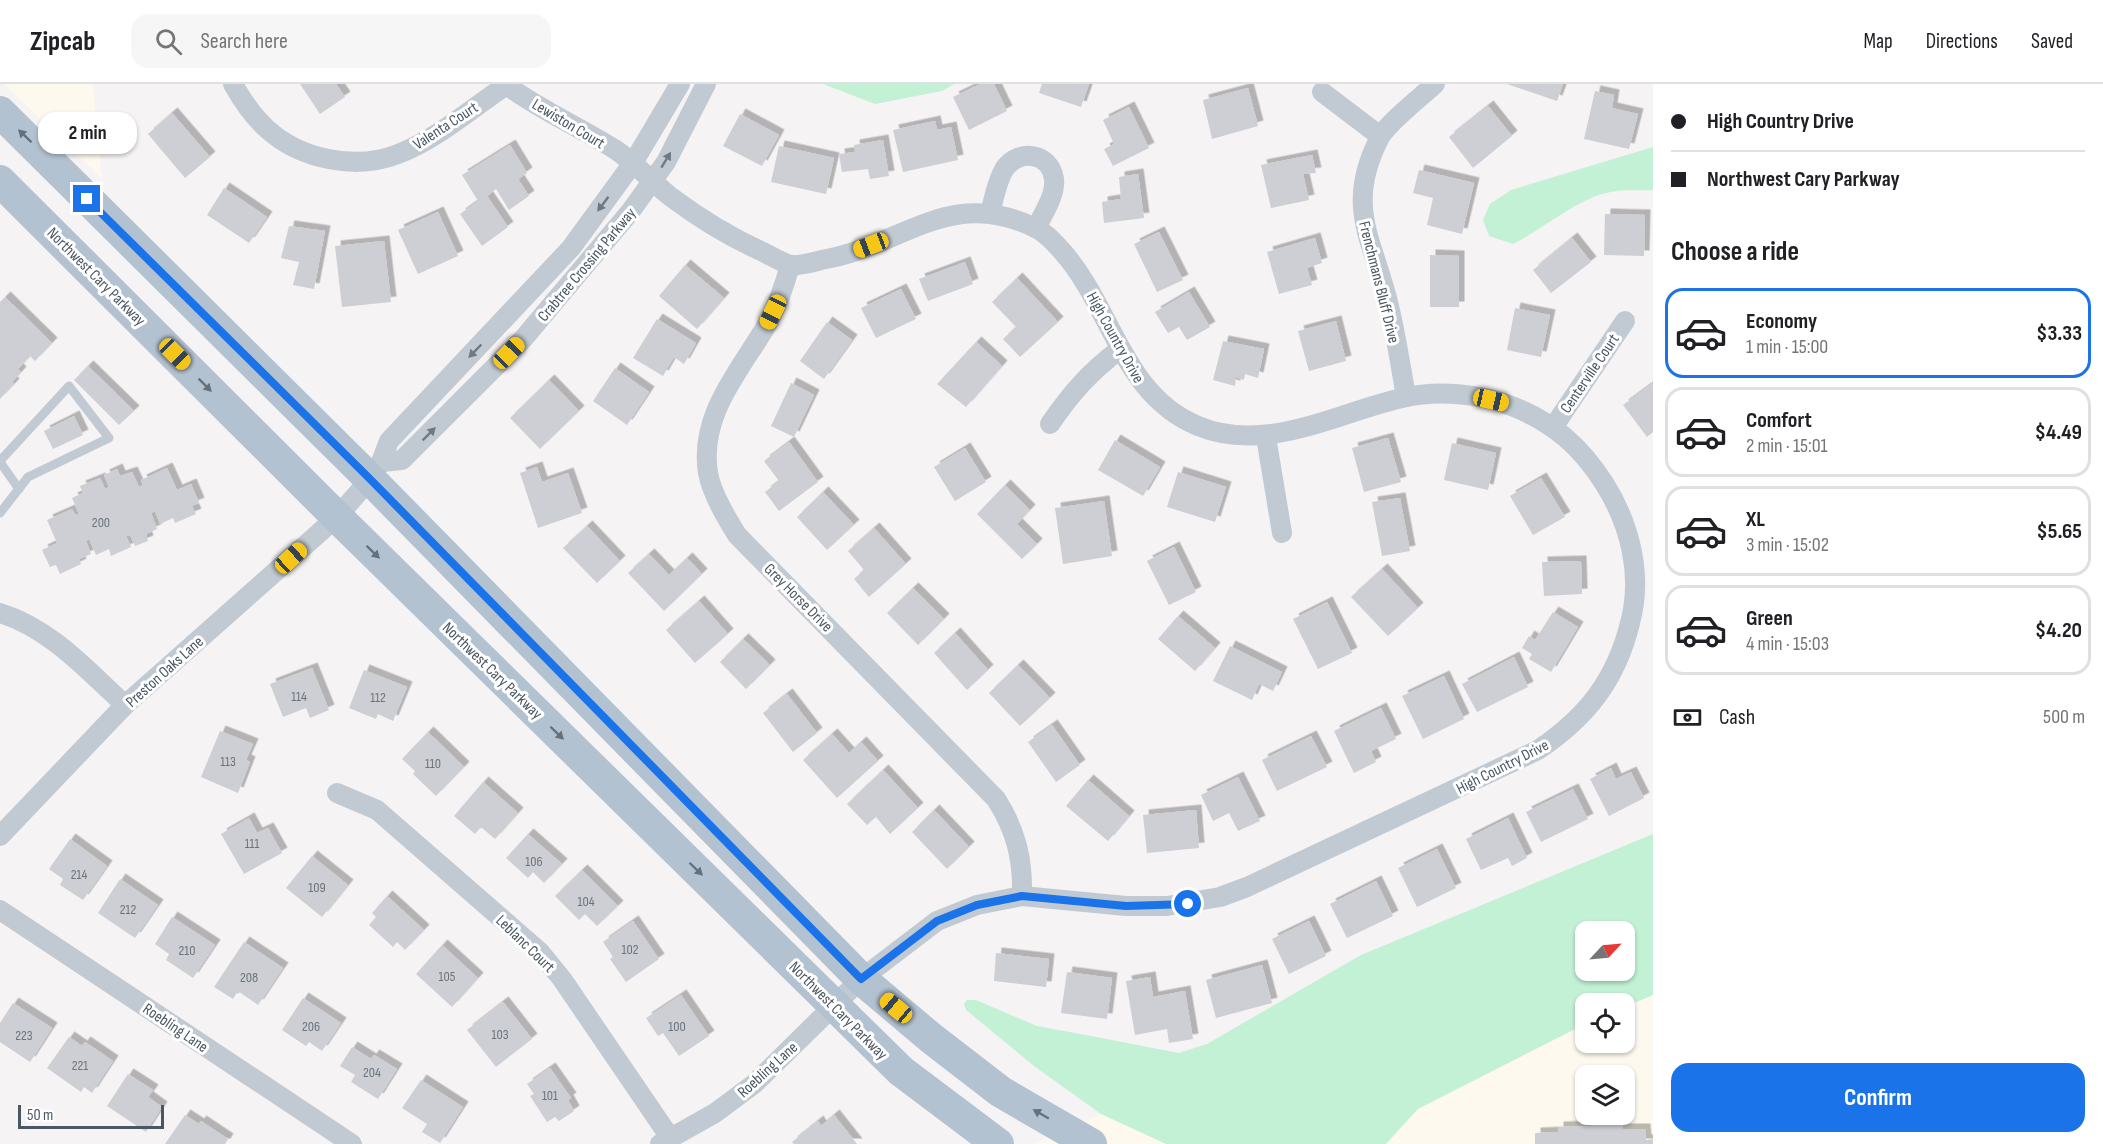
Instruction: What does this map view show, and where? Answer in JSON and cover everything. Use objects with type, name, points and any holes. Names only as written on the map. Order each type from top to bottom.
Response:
[{"type":"main road","points":[[0,112],[376,470],[861,979],[931,1038],[1001,1092],[1091,1144]]},
{"type":"main road","name":"Northwest Cary Parkway","points":[[0,181],[337,517],[901,1071],[998,1144]]},
{"type":"street","name":"Valenta Court","points":[[233,84],[254,116],[283,141],[320,157],[345,161],[383,159],[421,144],[505,85]]},
{"type":"street","name":"Crabtree Crossing Parkway","points":[[337,517],[376,470],[389,441],[549,274],[633,164],[680,84]]},
{"type":"street","name":"Crabtree Crossing Parkway","points":[[376,470],[402,460],[523,339],[575,279],[666,162],[706,84]]},
{"type":"street","name":"Frenchmans Bluff Drive","points":[[1406,397],[1389,305],[1363,221],[1365,183],[1380,136],[1435,84]]},
{"type":"street","name":"Lewiston Court","points":[[505,85],[633,164]]},
{"type":"street","points":[[1322,92],[1380,136]]},
{"type":"street","points":[[990,213],[1004,171],[1013,159],[1026,154],[1037,156],[1048,165],[1054,179],[1050,200],[1036,228]]},
{"type":"street","points":[[633,164],[670,196],[714,226],[790,265]]},
{"type":"street","name":"High Country Drive","points":[[790,265],[846,255],[943,216],[961,212],[990,213],[1010,217],[1036,228],[1051,238],[1089,287],[1120,349],[1146,389],[1169,410],[1197,426],[1229,435],[1266,437],[1406,397],[1447,394],[1503,403],[1554,426],[1580,451],[1615,500],[1645,576],[1614,668],[1583,714],[1572,726],[1538,750],[1300,863],[1220,897],[1188,904],[1126,906],[1022,896],[977,905],[937,921],[861,979]]},
{"type":"street","name":"Grey Horse Drive","points":[[790,265],[780,298],[766,326],[721,396],[707,442],[708,474],[723,512],[737,535],[996,799],[1016,834],[1021,855],[1022,896]]},
{"type":"street","name":"Centerville Court","points":[[1554,426],[1625,321]]},
{"type":"street","points":[[1050,424],[1073,390],[1093,370],[1120,349]]},
{"type":"street","points":[[1266,437],[1282,533]]},
{"type":"street","name":"Preston Oaks Lane","points":[[0,836],[125,705],[337,517]]},
{"type":"street","points":[[0,613],[30,627],[66,650],[125,705]]},
{"type":"street","name":"Leblanc Court","points":[[337,793],[377,810],[540,952],[562,979],[665,1141]]},
{"type":"street","name":"Roebling Lane","points":[[0,910],[352,1144]]},
{"type":"street","name":"Roebling Lane","points":[[665,1141],[715,1113],[754,1084],[861,979]]},
{"type":"lane","points":[[0,513],[19,489],[28,477],[109,438],[69,386],[0,461],[19,489]]},
{"type":"shaded area","points":[[4,84],[93,84],[102,179]]},
{"type":"shaded area","points":[[1653,869],[1653,1144],[1033,1144]]},
{"type":"green space","points":[[823,84],[954,84],[942,91],[875,104]]},
{"type":"green space","points":[[1653,147],[1653,190],[1611,192],[1586,200],[1513,244],[1489,236],[1483,220],[1490,204],[1511,190]]},
{"type":"green space","points":[[1653,834],[1653,995],[1635,1003],[1635,993],[1575,993],[1575,1029],[1418,1109],[1386,1144],[1166,1144],[1101,1114],[1034,1066],[966,1010],[964,1004],[967,1000],[976,1000],[1037,1026],[1179,1053],[1207,1044],[1361,955]]},
{"type":"building","points":[[300,84],[336,84],[345,97],[320,114]]},
{"type":"building","points":[[980,84],[994,84],[1007,111],[969,130],[953,97]]},
{"type":"building","points":[[1042,84],[1089,84],[1081,107],[1039,93]]},
{"type":"building","points":[[1507,84],[1563,84],[1557,101]]},
{"type":"building","points":[[1248,88],[1258,126],[1212,139],[1203,100]]},
{"type":"building","points":[[1595,91],[1614,95],[1612,108],[1638,114],[1629,149],[1584,139]]},
{"type":"building","points":[[1488,106],[1512,136],[1473,168],[1449,137]]},
{"type":"building","points":[[1129,107],[1149,148],[1113,166],[1104,149],[1114,144],[1103,120]]},
{"type":"building","points":[[172,113],[210,157],[185,178],[148,134]]},
{"type":"building","points":[[740,114],[779,135],[762,166],[723,146]]},
{"type":"building","points":[[935,121],[937,130],[951,127],[958,160],[903,172],[893,130]]},
{"type":"building","points":[[883,140],[889,176],[870,179],[868,169],[842,172],[839,154],[855,152],[854,145]]},
{"type":"building","points":[[510,145],[527,173],[518,179],[529,196],[509,210],[496,189],[487,196],[508,227],[482,246],[460,214],[478,201],[462,175]]},
{"type":"building","points":[[779,146],[834,158],[826,194],[771,182]]},
{"type":"building","points":[[1312,155],[1316,173],[1303,174],[1309,200],[1271,208],[1261,165]]},
{"type":"building","points":[[1419,170],[1474,183],[1462,234],[1427,225],[1433,198],[1413,193]]},
{"type":"building","points":[[1138,174],[1144,218],[1104,223],[1102,202],[1121,199],[1119,177]]},
{"type":"building","points":[[224,188],[267,217],[249,243],[207,215]]},
{"type":"building","points":[[438,212],[458,256],[418,274],[398,230]]},
{"type":"building","points":[[1605,214],[1645,215],[1644,256],[1604,255]]},
{"type":"building","points":[[289,226],[325,231],[314,289],[293,285],[299,262],[281,258]]},
{"type":"building","points":[[1159,232],[1183,280],[1157,292],[1134,244]]},
{"type":"building","points":[[1315,238],[1322,263],[1307,268],[1312,285],[1279,294],[1267,252]]},
{"type":"building","points":[[1572,238],[1591,262],[1551,293],[1533,270]]},
{"type":"building","points":[[384,241],[391,302],[342,307],[335,246]]},
{"type":"building","points":[[1430,255],[1459,256],[1459,307],[1430,307]]},
{"type":"building","points":[[965,262],[973,284],[928,301],[919,279]]},
{"type":"building","points":[[685,265],[724,298],[697,329],[659,296]]},
{"type":"building","points":[[1017,278],[1058,322],[1020,357],[1003,339],[1016,327],[992,302]]},
{"type":"building","points":[[901,289],[916,319],[876,338],[861,308]]},
{"type":"building","points":[[1189,292],[1210,327],[1187,340],[1179,327],[1168,333],[1155,312]]},
{"type":"building","points":[[5,297],[52,343],[35,361],[30,356],[18,369],[21,372],[12,382],[14,384],[0,399],[0,302]]},
{"type":"building","points":[[1515,308],[1550,315],[1541,357],[1507,350]]},
{"type":"building","points":[[657,319],[696,343],[684,364],[674,357],[663,376],[633,358]]},
{"type":"building","points":[[1336,321],[1346,361],[1309,371],[1298,331]]},
{"type":"building","points":[[827,322],[852,340],[824,379],[800,361]]},
{"type":"building","points":[[1223,341],[1264,349],[1258,378],[1245,374],[1244,380],[1236,377],[1235,386],[1213,380]]},
{"type":"building","points":[[976,342],[1002,366],[966,407],[937,384]]},
{"type":"building","points":[[88,366],[134,411],[119,425],[74,380]]},
{"type":"building","points":[[615,368],[649,392],[627,425],[593,401]]},
{"type":"building","points":[[549,380],[579,411],[540,449],[510,418]]},
{"type":"building","points":[[791,383],[814,395],[794,437],[771,426]]},
{"type":"building","points":[[1653,383],[1653,432],[1647,437],[1623,405]]},
{"type":"building","points":[[74,416],[83,435],[53,449],[44,431]]},
{"type":"building","points":[[1388,438],[1401,482],[1364,492],[1352,448]]},
{"type":"building","points":[[1115,440],[1160,467],[1143,496],[1098,470]]},
{"type":"building","points":[[789,442],[818,482],[779,511],[765,492],[779,481],[764,461]]},
{"type":"building","points":[[1452,443],[1496,453],[1488,490],[1444,480]]},
{"type":"building","points":[[965,448],[986,482],[955,501],[934,467]]},
{"type":"building","points":[[537,467],[542,482],[568,473],[582,513],[538,528],[520,473]]},
{"type":"building","points":[[167,468],[177,490],[191,484],[199,503],[192,506],[196,514],[175,523],[173,518],[160,524],[155,511],[151,513],[157,529],[146,534],[148,541],[135,546],[130,535],[126,536],[131,547],[111,556],[109,549],[96,555],[89,539],[86,541],[91,554],[79,559],[81,564],[60,574],[56,565],[50,567],[42,550],[57,543],[47,520],[72,509],[75,515],[79,514],[72,498],[83,493],[80,486],[100,478],[105,489],[109,487],[104,475],[117,469],[120,476],[132,472],[139,487],[143,485],[141,480]]},
{"type":"building","points":[[1178,472],[1226,487],[1215,522],[1167,507]]},
{"type":"building","points":[[1541,478],[1565,517],[1533,535],[1510,496]]},
{"type":"building","points":[[1005,485],[1030,510],[1017,524],[1037,544],[1022,559],[977,514]]},
{"type":"building","points":[[823,492],[854,525],[827,550],[797,517]]},
{"type":"building","points":[[1400,498],[1410,551],[1382,556],[1372,502]]},
{"type":"building","points":[[1104,501],[1112,556],[1063,564],[1055,508]]},
{"type":"building","points":[[587,526],[620,561],[597,583],[563,548]]},
{"type":"building","points":[[874,528],[906,564],[869,597],[854,579],[864,570],[848,551]]},
{"type":"building","points":[[1174,547],[1196,592],[1169,605],[1147,561]]},
{"type":"building","points":[[649,554],[669,575],[687,558],[702,574],[664,611],[628,573]]},
{"type":"building","points":[[1581,561],[1582,594],[1544,596],[1542,562]]},
{"type":"building","points":[[1382,569],[1418,608],[1388,636],[1351,597]]},
{"type":"building","points":[[913,588],[944,619],[918,645],[887,613]]},
{"type":"building","points":[[699,601],[728,634],[695,663],[666,630]]},
{"type":"building","points":[[1327,602],[1352,653],[1318,669],[1293,619]]},
{"type":"building","points":[[1553,612],[1578,627],[1551,672],[1529,659],[1532,654],[1522,648],[1529,636],[1535,640]]},
{"type":"building","points":[[1178,616],[1215,648],[1195,671],[1158,639]]},
{"type":"building","points":[[955,633],[988,670],[967,690],[934,653]]},
{"type":"building","points":[[743,639],[770,665],[746,689],[720,662]]},
{"type":"building","points":[[1230,646],[1282,672],[1273,691],[1259,684],[1252,700],[1213,681]]},
{"type":"building","points":[[1514,657],[1528,687],[1477,712],[1462,684]]},
{"type":"building","points":[[1018,665],[1050,698],[1020,726],[989,693]]},
{"type":"building","points":[[312,668],[329,710],[310,718],[306,708],[283,717],[270,684]]},
{"type":"building","points":[[364,670],[407,687],[393,721],[378,714],[376,719],[349,708]]},
{"type":"building","points":[[1444,676],[1464,719],[1423,739],[1402,696]]},
{"type":"building","points":[[787,694],[817,733],[793,752],[763,713]]},
{"type":"building","points":[[1381,708],[1396,739],[1371,751],[1376,762],[1354,773],[1334,731]]},
{"type":"building","points":[[1052,725],[1080,765],[1056,782],[1028,742]]},
{"type":"building","points":[[220,731],[253,744],[246,760],[250,762],[238,793],[201,777]]},
{"type":"building","points":[[428,732],[464,767],[436,796],[413,774],[415,771],[402,759]]},
{"type":"building","points":[[832,734],[849,753],[861,742],[878,761],[837,798],[803,760]]},
{"type":"building","points":[[1311,736],[1327,767],[1277,791],[1262,760]]},
{"type":"building","points":[[1611,768],[1616,779],[1631,772],[1644,798],[1609,816],[1590,779]]},
{"type":"building","points":[[883,770],[918,808],[890,834],[876,817],[867,825],[847,804]]},
{"type":"building","points":[[1238,777],[1260,821],[1238,831],[1229,813],[1213,821],[1201,795]]},
{"type":"building","points":[[1088,780],[1129,816],[1108,841],[1066,806]]},
{"type":"building","points":[[483,782],[518,813],[495,839],[481,827],[475,834],[454,816]]},
{"type":"building","points":[[1573,789],[1588,819],[1541,842],[1526,812]]},
{"type":"building","points":[[934,810],[969,847],[947,869],[912,832]]},
{"type":"building","points":[[1196,810],[1199,848],[1147,853],[1143,815]]},
{"type":"building","points":[[249,818],[257,833],[268,828],[282,853],[244,874],[221,834]]},
{"type":"building","points":[[1508,818],[1527,858],[1512,866],[1508,858],[1481,870],[1466,839]]},
{"type":"building","points":[[528,834],[562,864],[544,883],[533,872],[528,878],[506,858]]},
{"type":"building","points":[[70,839],[107,866],[83,900],[60,885],[63,879],[49,869]]},
{"type":"building","points":[[1437,849],[1456,888],[1417,907],[1398,868]]},
{"type":"building","points":[[312,856],[348,885],[322,917],[286,888]]},
{"type":"building","points":[[582,870],[618,906],[597,926],[585,914],[579,920],[555,896]]},
{"type":"building","points":[[120,879],[158,905],[135,938],[98,913]]},
{"type":"building","points":[[1376,881],[1393,916],[1347,938],[1330,904]]},
{"type":"building","points":[[387,896],[424,930],[405,950],[397,942],[393,947],[369,925],[376,917],[372,913]]},
{"type":"building","points":[[172,917],[215,945],[193,978],[166,960],[169,954],[155,944]]},
{"type":"building","points":[[633,921],[659,959],[626,982],[610,959],[613,957],[603,942]]},
{"type":"building","points":[[1309,921],[1326,956],[1289,974],[1272,939]]},
{"type":"building","points":[[244,942],[283,968],[258,1005],[238,991],[233,999],[214,987]]},
{"type":"building","points":[[442,945],[478,978],[452,1007],[416,974]]},
{"type":"building","points":[[996,953],[1049,959],[1046,987],[994,981]]},
{"type":"building","points":[[1262,965],[1272,1003],[1216,1018],[1206,980]]},
{"type":"building","points":[[1067,972],[1112,978],[1107,1019],[1061,1013]]},
{"type":"building","points":[[1150,977],[1153,997],[1185,991],[1193,1039],[1169,1043],[1167,1029],[1135,1035],[1126,981]]},
{"type":"building","points":[[681,995],[709,1036],[679,1056],[663,1033],[658,1036],[646,1018]]},
{"type":"building","points":[[303,998],[341,1023],[322,1051],[309,1042],[306,1046],[282,1030]]},
{"type":"building","points":[[503,1002],[532,1039],[496,1067],[467,1030]]},
{"type":"building","points":[[13,1003],[52,1028],[30,1062],[0,1042],[0,1023]]},
{"type":"building","points":[[69,1037],[82,1046],[85,1042],[113,1061],[92,1093],[84,1087],[81,1092],[47,1068]]},
{"type":"building","points":[[352,1047],[371,1059],[374,1055],[397,1069],[378,1099],[351,1082],[355,1075],[340,1066]]},
{"type":"building","points":[[550,1068],[571,1098],[568,1100],[574,1111],[559,1121],[555,1117],[547,1122],[530,1096],[534,1094],[527,1084]]},
{"type":"building","points":[[128,1074],[153,1090],[148,1097],[162,1107],[146,1132],[107,1106]]},
{"type":"building","points":[[421,1080],[463,1107],[440,1143],[422,1132],[427,1124],[402,1108]]},
{"type":"building","points":[[185,1115],[199,1124],[201,1121],[228,1139],[225,1144],[165,1144]]},
{"type":"building","points":[[834,1115],[857,1144],[794,1144],[792,1142],[818,1121],[821,1126]]},
{"type":"building","points":[[1623,1125],[1623,1129],[1645,1129],[1646,1140],[1653,1139],[1653,1144],[1535,1144],[1535,1133],[1558,1132],[1558,1127]]},
{"type":"route","points":[[87,199],[370,479],[861,979],[937,921],[977,905],[1022,896],[1126,906],[1188,904]]}]
